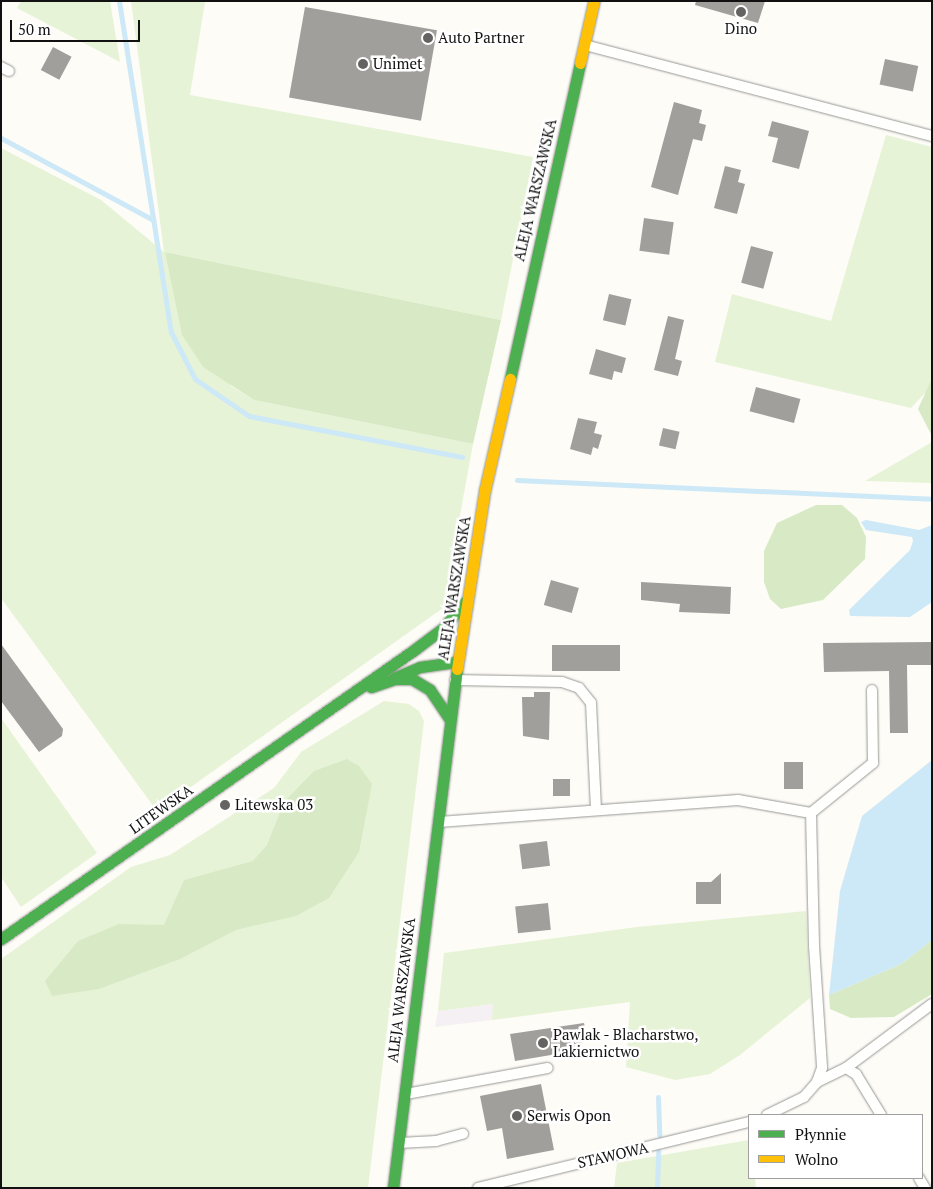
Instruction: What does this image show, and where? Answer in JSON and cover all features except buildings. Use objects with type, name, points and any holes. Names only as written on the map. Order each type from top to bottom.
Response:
[{"type":"street","name":"ALEJA WARSZAWSKA","points":[[393,1188],[449,718],[465,602],[485,490],[594,1]]},
{"type":"street","points":[[339,703],[444,627],[465,602]]},
{"type":"street","points":[[406,655],[437,650],[458,662]]},
{"type":"street","points":[[339,703],[420,667],[458,662]]},
{"type":"street","points":[[394,678],[420,683],[438,699],[449,718]]},
{"type":"street","name":"LITEWSKA","points":[[1,940],[339,703]]},
{"type":"lane","points":[[584,44],[932,136]]},
{"type":"lane","points":[[455,680],[562,682],[579,688],[591,702],[596,810]]},
{"type":"lane","points":[[437,822],[738,800],[810,812],[872,763],[872,690]]},
{"type":"lane","points":[[768,1114],[804,1096],[816,1082],[822,1068],[814,946],[810,812]]},
{"type":"lane","points":[[816,1082],[846,1068],[932,1004]]},
{"type":"lane","points":[[404,1095],[548,1068]]},
{"type":"lane","points":[[846,1068],[856,1074],[880,1114]]},
{"type":"lane","name":"STAWOWA","points":[[478,1188],[748,1122]]},
{"type":"lane","points":[[398,1143],[436,1141],[463,1134]]},
{"type":"shaded area","points":[[494,1004],[492,1020],[435,1027],[438,1011]]},
{"type":"green space","points":[[21,1],[110,1],[120,62],[17,8]]},
{"type":"green space","points":[[131,1],[205,2],[190,95],[533,157],[501,320],[165,252],[231,386],[254,400],[473,444],[443,608],[157,811],[1,598],[1,148],[101,200],[164,252]]},
{"type":"green space","points":[[886,135],[932,147],[932,378],[926,392],[911,408],[715,362],[732,294],[831,321]]},
{"type":"green space","points":[[165,252],[501,320],[473,444],[254,400],[203,367],[182,335]]},
{"type":"green space","points":[[932,378],[932,436],[918,409]]},
{"type":"green space","points":[[932,442],[932,483],[865,481]]},
{"type":"green space","points":[[816,505],[842,505],[857,518],[866,537],[865,559],[823,600],[781,609],[770,599],[764,582],[764,551],[777,523]]},
{"type":"green space","points":[[384,701],[409,704],[419,711],[424,721],[368,1188],[1,1188],[1,959],[131,867],[170,855],[274,788],[301,752]]},
{"type":"green space","points":[[1,718],[97,853],[21,907],[1,877]]},
{"type":"green space","points":[[347,759],[359,766],[372,784],[359,852],[329,898],[296,916],[236,930],[180,959],[99,989],[52,996],[45,981],[78,941],[119,924],[164,925],[184,880],[253,861],[267,845],[284,802],[314,771]]},
{"type":"green space","points":[[806,911],[810,998],[740,1055],[710,1074],[675,1080],[626,1067],[630,1002],[492,1020],[493,1004],[438,1011],[444,953],[637,927]]},
{"type":"green space","points":[[932,940],[932,994],[894,1017],[851,1018],[830,1009],[829,995],[901,964]]},
{"type":"green space","points":[[748,1140],[748,1179],[755,1179],[756,1188],[614,1188],[617,1163]]},
{"type":"water","points":[[866,520],[919,530],[932,525],[932,602],[910,617],[850,616],[849,610],[910,550],[913,541],[912,537],[866,530],[861,522]]},
{"type":"water","points":[[932,760],[932,940],[901,964],[829,995],[840,891],[862,816]]},
{"type":"waterway","points":[[119,1],[171,332],[195,379],[249,416],[462,457]]},
{"type":"waterway","points":[[1,138],[153,220]]},
{"type":"waterway","points":[[517,480],[932,499]]},
{"type":"waterway","points":[[658,1097],[659,1135]]},
{"type":"waterway","points":[[657,1188],[658,1151]]},
{"type":"traffic: fast","points":[[510,379],[580,63]]},
{"type":"traffic: fast","points":[[1,939],[414,650],[444,627],[465,602]]},
{"type":"traffic: fast","points":[[394,678],[420,667],[457,662]]},
{"type":"traffic: fast","points":[[393,1188],[457,669]]},
{"type":"traffic: fast","points":[[371,687],[394,679],[412,679],[430,690],[449,718]]},
{"type":"traffic: slow","points":[[580,63],[594,1]]},
{"type":"traffic: slow","points":[[457,669],[485,489],[510,379]]},
{"type":"place","name":"Dino","points":[[741,12]]},
{"type":"place","name":"Auto Partner","points":[[428,38]]},
{"type":"place","name":"Unimet","points":[[363,64]]},
{"type":"place","name":"Litewska 03","points":[[225,805]]},
{"type":"place","name":"Pawlak - Blacharstwo, Lakiernictwo","points":[[543,1043]]},
{"type":"place","name":"Serwis Opon","points":[[517,1116]]}]
